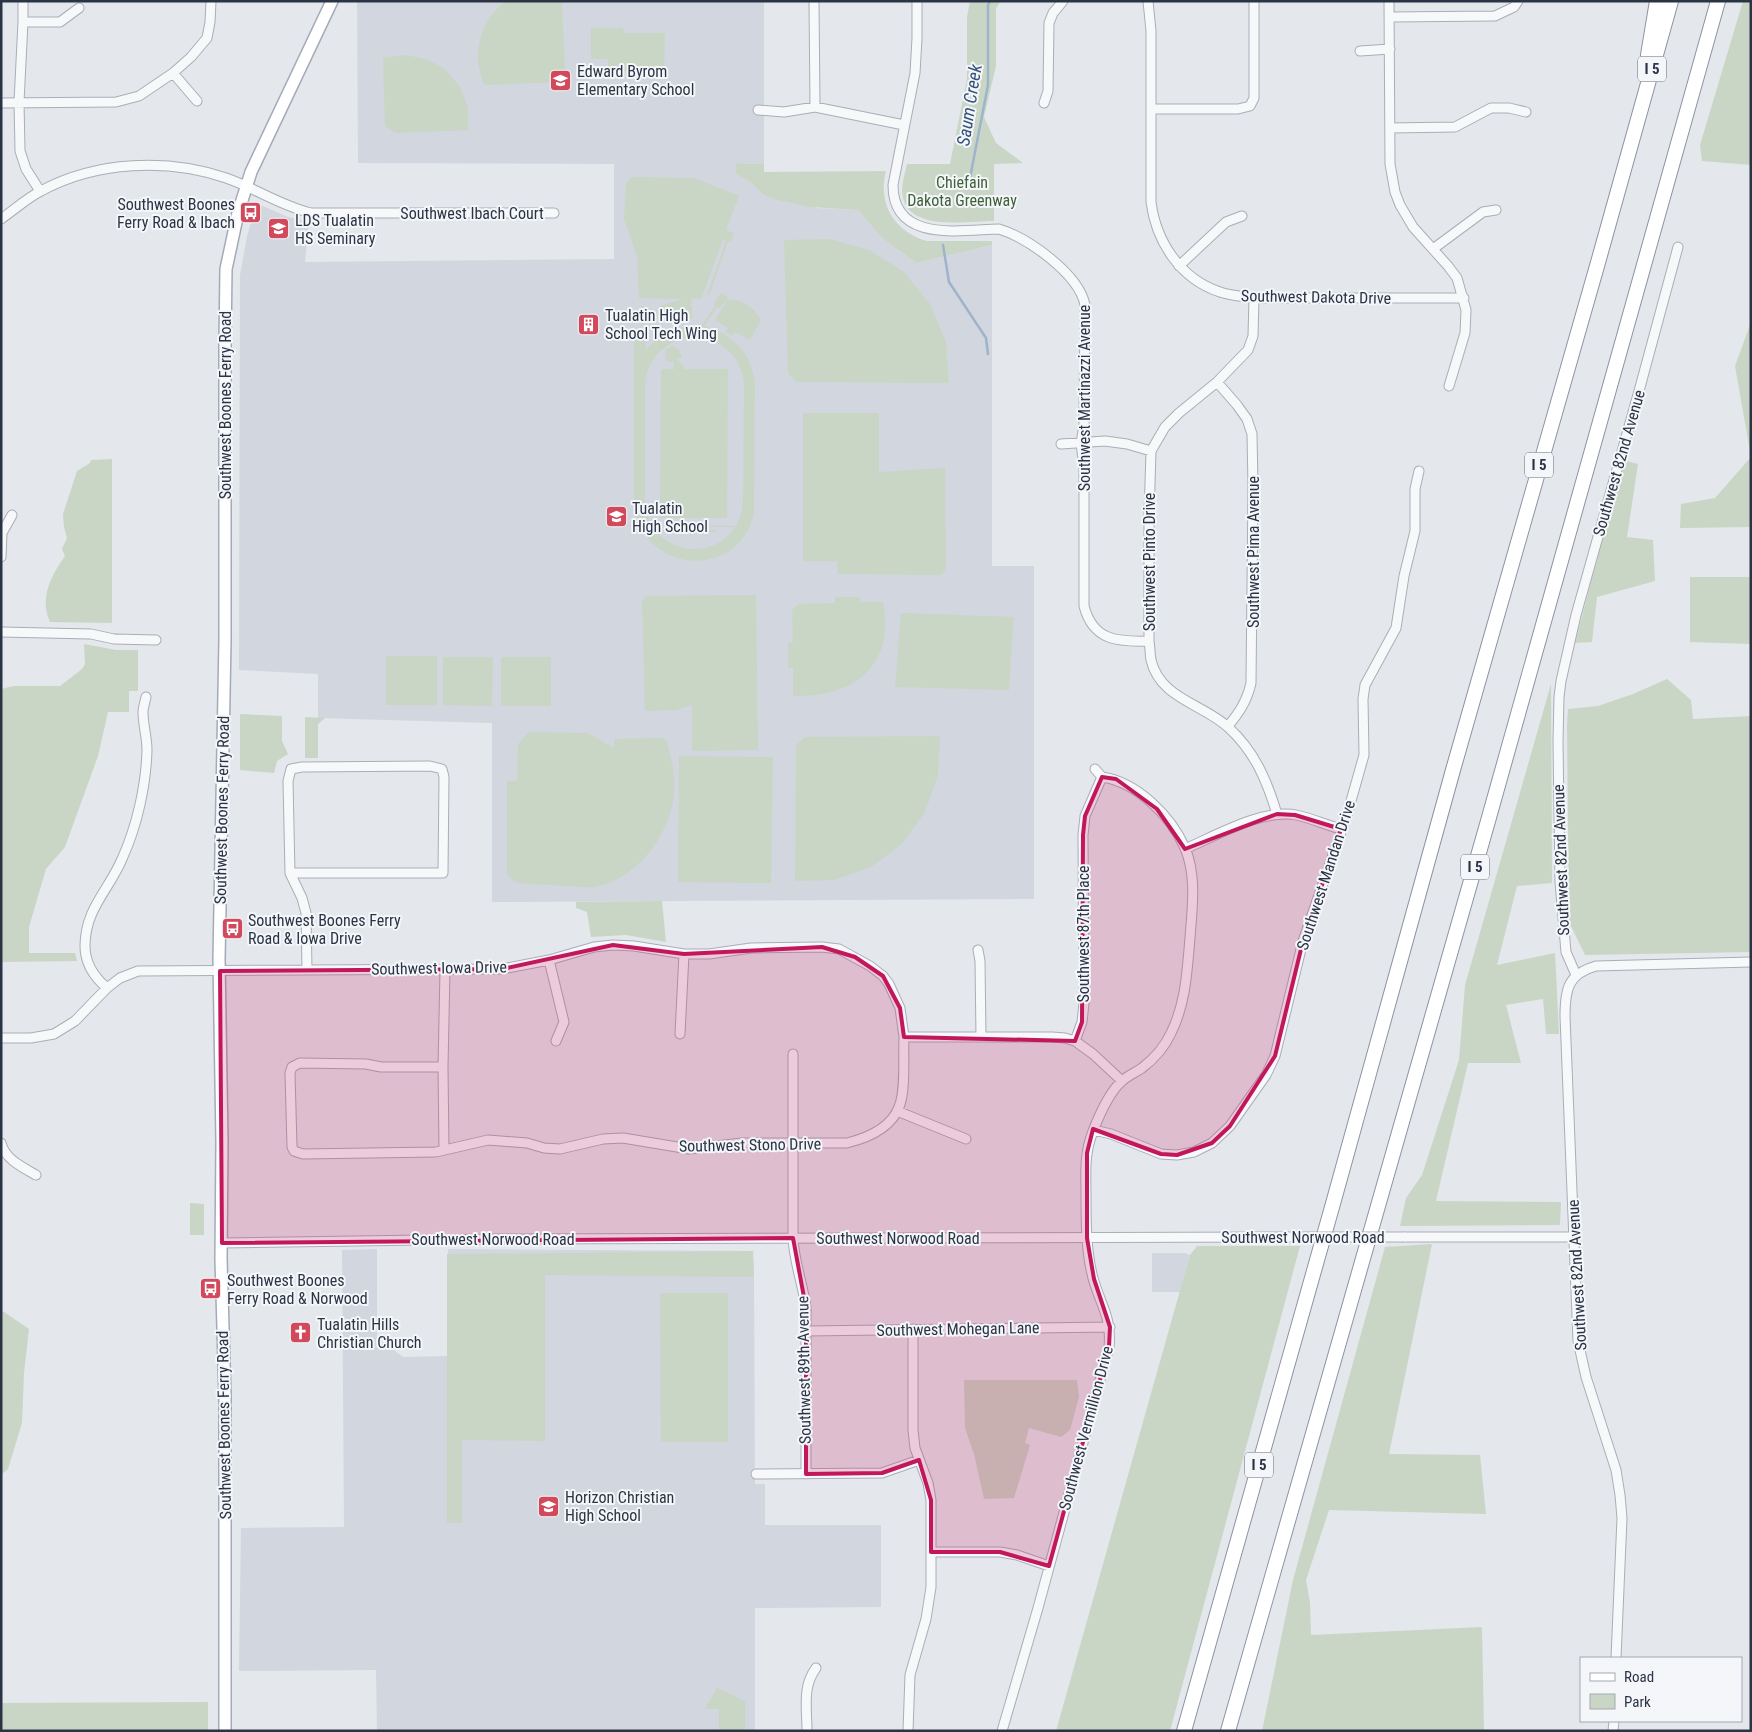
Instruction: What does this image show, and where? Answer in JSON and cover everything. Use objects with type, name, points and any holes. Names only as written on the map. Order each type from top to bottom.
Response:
[{"type":"highway","points":[[1633,137],[1658,1]]},
{"type":"highway","name":"I 5","points":[[1184,1731],[1671,1]]},
{"type":"highway","name":"I 5","points":[[1228,1731],[1494,802],[1718,1]]},
{"type":"main road","name":"Southwest Boones Ferry Road","points":[[225,1731],[225,1407],[220,971],[225,640],[226,292],[229,254],[246,187],[264,144],[332,1]]},
{"type":"street","points":[[23,1],[19,102],[20,151],[26,169],[40,191]]},
{"type":"street","points":[[1,103],[116,102],[139,96],[173,73],[191,57],[207,38],[212,1]]},
{"type":"street","points":[[814,1],[815,107]]},
{"type":"street","name":"Southwest Martinazzi Avenue","points":[[917,1],[916,61],[893,191],[897,208],[910,222],[922,228],[934,230],[1000,229],[1008,232],[1043,253],[1080,290],[1085,305],[1084,426],[1081,443],[1084,467],[1084,598],[1086,613],[1093,626],[1111,639],[1149,641]]},
{"type":"street","points":[[1044,103],[1048,92],[1049,23],[1053,13],[1063,1]]},
{"type":"street","name":"Southwest Dakota Drive","points":[[1148,1],[1150,31],[1151,202],[1153,216],[1163,243],[1180,266],[1191,276],[1212,289],[1254,298],[1464,298]]},
{"type":"street","points":[[1151,109],[1238,109],[1250,106],[1254,98],[1254,1]]},
{"type":"street","points":[[1389,1],[1390,164],[1394,192],[1413,227],[1457,278],[1466,310],[1465,333],[1449,386]]},
{"type":"street","points":[[1390,17],[1495,16],[1514,7],[1518,1]]},
{"type":"street","points":[[23,22],[60,22],[79,8]]},
{"type":"street","points":[[1360,51],[1390,49]]},
{"type":"street","points":[[173,73],[197,101]]},
{"type":"street","points":[[758,110],[784,112],[815,107],[904,125]]},
{"type":"street","points":[[1390,128],[1455,127],[1491,108],[1509,108],[1526,112]]},
{"type":"street","name":"Southwest Ibach Court","points":[[1,220],[40,191],[83,174],[103,169],[132,166],[196,169],[229,179],[294,208],[319,214],[554,213]]},
{"type":"street","points":[[1433,249],[1482,212],[1496,210]]},
{"type":"street","points":[[1180,266],[1226,222],[1242,216]]},
{"type":"street","name":"Southwest 82nd Avenue","points":[[1616,1657],[1622,1518],[1616,1470],[1586,1377],[1578,1341],[1565,1016],[1567,991],[1576,975],[1566,952],[1562,909],[1558,793],[1560,689],[1576,616],[1640,391],[1678,247]]},
{"type":"street","name":"Southwest Pinto Drive","points":[[1254,298],[1253,336],[1248,350],[1217,382],[1178,413],[1165,427],[1151,451],[1149,641],[1151,661],[1157,674],[1166,686],[1177,696],[1228,726],[1253,755],[1270,790],[1277,814]]},
{"type":"street","name":"Southwest Pima Avenue","points":[[1217,382],[1247,419],[1252,434],[1251,684],[1249,696],[1240,713],[1228,726]]},
{"type":"street","points":[[1061,444],[1105,441],[1127,444],[1151,451]]},
{"type":"street","name":"Southwest Mandan Drive","points":[[1094,1130],[1111,1134],[1161,1154],[1177,1155],[1194,1152],[1212,1143],[1230,1126],[1266,1075],[1275,1056],[1303,941],[1347,815],[1364,755],[1363,699],[1365,685],[1395,633],[1404,576],[1414,531],[1415,489],[1419,471]]},
{"type":"street","points":[[1,557],[2,533],[12,515]]},
{"type":"street","points":[[1,632],[91,634],[114,639],[156,640]]},
{"type":"street","points":[[107,988],[97,980],[88,962],[85,947],[86,931],[91,913],[122,859],[139,802],[147,750],[143,712],[146,697]]},
{"type":"street","points":[[290,874],[443,873],[444,776],[442,769],[421,766],[302,767],[292,769],[288,782],[290,874],[302,898],[306,913],[307,970]]},
{"type":"street","points":[[1095,769],[1102,777]]},
{"type":"street","name":"Southwest Vermillion Drive","points":[[1002,1731],[1109,1347],[1110,1327],[1094,1278],[1087,1238],[1087,1153],[1100,1113],[1116,1088],[1122,1081],[1142,1068],[1157,1054],[1170,1036],[1180,1015],[1187,980],[1193,891],[1185,849],[1172,826],[1157,809],[1136,791],[1116,779],[1102,777]]},
{"type":"street","name":"Southwest 87th Place","points":[[1075,1041],[1082,1022],[1084,1003],[1083,835],[1085,816],[1102,777]]},
{"type":"street","points":[[1185,849],[1260,817],[1277,814],[1295,815],[1341,830]]},
{"type":"street","name":"Southwest Iowa Drive","points":[[1,1038],[30,1038],[54,1034],[75,1021],[107,988],[120,978],[138,971],[502,969],[549,960],[594,947],[613,945],[634,946],[684,954],[709,954],[751,948],[822,947],[839,949],[870,966],[883,976],[889,984],[900,1008],[904,1037]]},
{"type":"street","points":[[978,950],[982,1037]]},
{"type":"street","points":[[680,1034],[684,954]]},
{"type":"street","points":[[549,960],[564,1022],[556,1041]]},
{"type":"street","points":[[1576,975],[1583,970],[1596,966],[1751,962]]},
{"type":"street","points":[[444,1150],[445,970]]},
{"type":"street","points":[[966,1139],[897,1111],[902,1095],[904,1037],[1065,1038],[1075,1041],[1093,1054],[1122,1081]]},
{"type":"street","name":"Southwest 89th Avenue","points":[[793,1054],[793,1238],[796,1264],[804,1294],[806,1331],[806,1474]]},
{"type":"street","name":"Southwest Stono Drive","points":[[443,1067],[381,1067],[366,1064],[300,1063],[292,1067],[290,1073],[291,1142],[294,1151],[303,1154],[436,1152],[488,1140],[527,1143],[544,1148],[560,1149],[603,1139],[623,1138],[689,1149],[742,1143],[847,1143],[863,1139],[878,1131],[897,1111]]},
{"type":"street","points":[[1,1143],[6,1155],[23,1168],[36,1174]]},
{"type":"street","name":"Southwest Norwood Road","points":[[222,1242],[448,1239],[1575,1236]]},
{"type":"street","name":"Southwest Mohegan Lane","points":[[806,1331],[1110,1327]]},
{"type":"street","points":[[908,1731],[910,1675],[929,1603],[931,1587],[931,1500],[928,1483],[915,1448],[913,1430],[913,1330]]},
{"type":"street","points":[[756,1474],[882,1474],[919,1460]]},
{"type":"street","points":[[931,1552],[1000,1552],[1017,1555],[1049,1566]]},
{"type":"street","points":[[807,1731],[806,1689],[810,1677],[816,1668]]},
{"type":"highlighted area","points":[[1102,777],[1116,779],[1157,809],[1185,849],[1277,814],[1295,815],[1341,829],[1303,941],[1275,1056],[1230,1126],[1212,1143],[1177,1155],[1161,1154],[1093,1129],[1087,1153],[1087,1238],[1094,1279],[1110,1327],[1109,1347],[1049,1566],[1000,1552],[931,1552],[931,1500],[919,1460],[882,1473],[806,1474],[806,1308],[793,1238],[222,1243],[220,971],[502,969],[613,945],[684,954],[822,947],[855,957],[883,976],[900,1008],[904,1037],[1075,1041],[1082,1022],[1083,835],[1085,816]]},
{"type":"shaded area","name":"Tualatin High School","points":[[357,1],[764,1],[764,164],[736,163],[736,174],[750,182],[762,194],[817,208],[858,210],[882,238],[916,263],[992,245],[992,566],[1034,566],[1034,899],[492,902],[492,723],[318,718],[318,674],[239,670],[240,275],[247,236],[255,209],[263,206],[288,217],[309,222],[305,262],[614,259],[614,164],[358,163]]},
{"type":"shaded area","name":"Horizon Christian High School","points":[[377,1249],[377,1337],[403,1357],[448,1356],[448,1249],[753,1251],[755,1484],[765,1484],[765,1525],[881,1525],[881,1607],[755,1608],[755,1731],[377,1731],[376,1670],[239,1671],[241,1528],[344,1527],[342,1250]]},
{"type":"shaded area","points":[[1152,1253],[1185,1253],[1190,1255],[1180,1292],[1152,1292]]},
{"type":"green space","points":[[507,1],[562,1],[565,70],[557,82],[484,85],[478,62],[481,36],[493,13]]},
{"type":"green space","name":"Chiefain Dakota Greenway","points":[[970,1],[1001,1],[996,8],[996,66],[984,117],[996,143],[1023,163],[994,164],[994,221],[938,222],[925,219],[913,213],[905,204],[902,184],[907,164],[950,164],[967,79],[967,17]]},
{"type":"green space","points":[[1743,1],[1751,1],[1751,165],[1702,161],[1700,145]]},
{"type":"green space","points":[[591,28],[623,28],[624,33],[665,33],[664,72],[608,72],[608,59],[591,59]]},
{"type":"green space","points":[[405,55],[427,59],[446,70],[460,87],[468,108],[468,130],[395,133],[385,126],[383,58]]},
{"type":"green space","name":"Chiefain Dakota Greenway","points":[[736,163],[764,164],[764,172],[886,171],[884,195],[887,205],[891,215],[906,231],[927,241],[992,241],[992,245],[916,263],[882,238],[858,210],[810,207],[774,199],[762,194],[750,182],[736,174]]},
{"type":"green space","points":[[632,177],[694,178],[739,196],[726,230],[734,233],[731,242],[728,241],[709,296],[707,295],[726,241],[723,240],[701,299],[691,299],[692,319],[665,311],[664,316],[642,325],[641,306],[661,312],[664,311],[660,311],[660,306],[683,299],[639,298],[637,256],[624,219],[626,184]]},
{"type":"green space","points":[[829,239],[869,250],[904,272],[930,304],[946,342],[949,383],[797,382],[788,373],[784,240]]},
{"type":"green space","points":[[721,293],[728,297],[720,308],[717,307],[704,326],[724,334],[739,346],[750,363],[753,373],[755,384],[754,512],[746,533],[732,549],[715,558],[696,561],[676,557],[658,548],[643,532],[634,509],[634,334],[645,334],[646,350],[664,334],[678,328],[701,326],[715,306],[714,304]],"holes":[[[698,337],[716,342],[730,352],[736,359],[743,376],[743,502],[736,526],[667,525],[667,527],[735,527],[728,536],[718,543],[697,549],[675,545],[665,540],[657,532],[716,532],[716,530],[655,530],[649,520],[645,504],[645,385],[650,365],[655,357],[669,344],[688,338]]]},
{"type":"green space","points":[[727,300],[747,304],[761,320],[750,340],[735,332],[732,336],[726,332],[728,328],[715,320]]},
{"type":"green space","points":[[1751,322],[1751,457],[1735,366]]},
{"type":"green space","points":[[673,346],[679,350],[682,357],[677,359],[685,369],[728,369],[727,518],[660,518],[661,369],[674,369],[673,361],[668,362],[665,356],[666,349]]},
{"type":"green space","points":[[803,413],[879,413],[879,472],[945,468],[946,570],[941,575],[838,574],[837,561],[803,561]]},
{"type":"green space","points":[[1751,457],[1751,527],[1680,528],[1681,504],[1715,498]]},
{"type":"green space","points":[[112,459],[112,623],[50,622],[47,613],[46,596],[51,579],[65,556],[62,549],[67,538],[63,514],[77,471],[90,463],[91,460]]},
{"type":"green space","points":[[1623,460],[1638,464],[1627,537],[1653,540],[1655,581],[1597,597],[1592,642],[1575,643]]},
{"type":"green space","points":[[1690,577],[1751,577],[1751,644],[1690,642]]},
{"type":"green space","points":[[756,595],[758,750],[692,751],[692,705],[676,710],[645,711],[642,601],[646,596]]},
{"type":"green space","points":[[835,597],[860,597],[860,602],[883,602],[885,624],[883,644],[876,660],[865,674],[851,684],[834,691],[815,695],[793,696],[793,668],[788,668],[788,643],[793,642],[792,610],[798,604],[835,603]]},
{"type":"green space","points":[[901,613],[1014,617],[1009,690],[895,687]]},
{"type":"green space","points":[[84,644],[116,650],[138,650],[138,691],[129,691],[129,712],[108,712],[98,756],[65,847],[46,869],[29,927],[29,953],[75,953],[77,961],[1,962],[1,689],[14,686],[60,686],[82,669],[85,664]]},
{"type":"green space","points":[[386,656],[437,656],[437,705],[386,705]]},
{"type":"green space","points":[[443,657],[493,657],[492,706],[443,705]]},
{"type":"green space","points":[[501,657],[551,657],[551,706],[501,706]]},
{"type":"green space","points":[[1667,679],[1691,700],[1693,719],[1751,716],[1751,952],[1585,955],[1569,922],[1568,709],[1598,706],[1633,694]]},
{"type":"green space","points":[[1551,684],[1552,883],[1517,886],[1497,965],[1555,953],[1559,1034],[1546,1034],[1543,999],[1506,1005],[1521,1063],[1468,1063],[1436,1201],[1561,1202],[1560,1225],[1400,1226],[1406,1198],[1422,1175],[1459,1060],[1465,985]]},
{"type":"green space","points":[[240,714],[282,716],[282,741],[288,754],[277,761],[274,773],[240,770]]},
{"type":"green space","points":[[305,717],[325,718],[318,724],[318,758],[305,758]]},
{"type":"green space","points":[[529,732],[588,733],[612,747],[614,747],[614,739],[664,738],[667,741],[673,767],[674,794],[666,825],[649,853],[624,875],[610,883],[594,887],[517,883],[509,877],[507,872],[507,781],[517,781],[518,744]]},
{"type":"green space","points":[[940,736],[938,775],[925,812],[902,844],[871,867],[834,880],[795,881],[796,745],[805,737]]},
{"type":"green space","points":[[679,756],[773,757],[771,883],[678,882]]},
{"type":"green space","points":[[662,901],[666,942],[626,935],[591,937],[587,912],[576,908],[576,902]]},
{"type":"green space","points":[[190,1203],[204,1204],[204,1235],[190,1235]]},
{"type":"green space","points":[[1432,1244],[1389,1454],[1480,1455],[1486,1514],[1329,1510],[1306,1580],[1310,1602],[1311,1635],[1482,1627],[1484,1731],[1262,1731],[1293,1580],[1385,1247]]},
{"type":"green space","points":[[1197,1246],[1300,1246],[1170,1731],[1056,1731],[1190,1255]]},
{"type":"green space","points":[[753,1251],[754,1277],[545,1275],[545,1441],[462,1440],[462,1523],[447,1523],[447,1254]]},
{"type":"green space","points":[[660,1293],[728,1293],[728,1442],[661,1442]]},
{"type":"green space","points":[[1,1312],[4,1312],[29,1329],[24,1373],[22,1423],[8,1469],[1,1475]]},
{"type":"green space","points":[[964,1380],[1077,1380],[1079,1397],[1070,1430],[1061,1437],[1029,1428],[1025,1443],[1030,1445],[1014,1498],[984,1499],[974,1454],[965,1428]]},
{"type":"green space","points":[[717,1688],[745,1701],[745,1731],[719,1731],[719,1709],[705,1709]]},
{"type":"green space","points":[[208,1702],[208,1731],[1,1731],[1,1703]]},
{"type":"waterway","name":"Saum Creek","points":[[969,183],[988,85],[988,5],[990,1]]},
{"type":"waterway","name":"Saum Creek","points":[[943,245],[949,282],[986,338],[988,354]]},
{"type":"place","name":"Edward Byrom Elementary School","points":[[561,80]]},
{"type":"place","name":"Southwest Boones Ferry Road & Ibach","points":[[251,213]]},
{"type":"place","name":"LDS Tualatin HS Seminary","points":[[279,229]]},
{"type":"place","name":"Tualatin High School Tech Wing","points":[[589,324]]},
{"type":"place","name":"Tualatin High School","points":[[616,517]]},
{"type":"place","name":"Southwest Boones Ferry Road & Iowa Drive","points":[[232,929]]},
{"type":"place","name":"Southwest Boones Ferry Road & Norwood","points":[[211,1289]]},
{"type":"place","name":"Tualatin Hills Christian Church","points":[[301,1333]]},
{"type":"place","name":"Horizon Christian High School","points":[[549,1506]]}]
